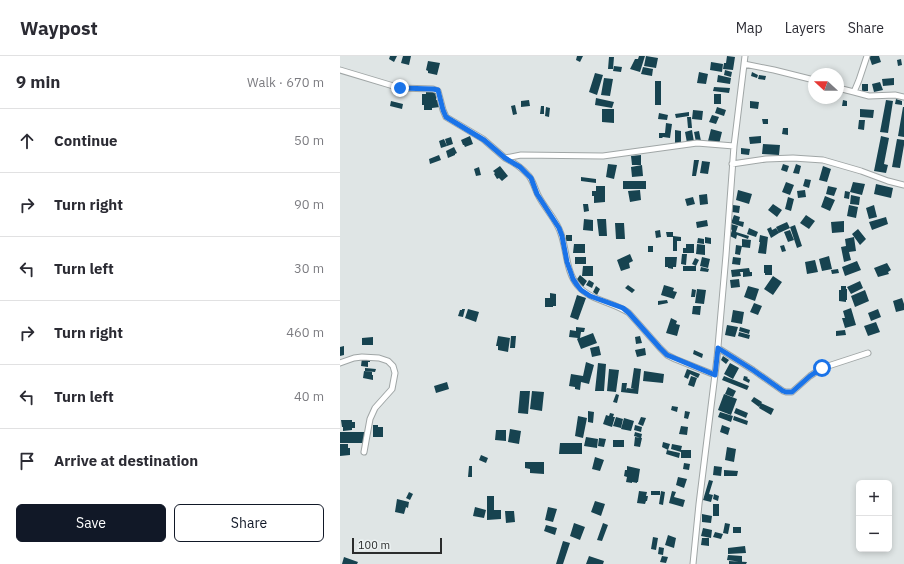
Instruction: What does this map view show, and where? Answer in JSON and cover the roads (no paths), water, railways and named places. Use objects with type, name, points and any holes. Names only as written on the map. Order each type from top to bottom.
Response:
[{"type":"street","points":[[693,564],[718,348],[732,164],[745,56]]},
{"type":"street","points":[[854,92],[867,56]]},
{"type":"street","points":[[744,64],[808,78]]},
{"type":"street","points":[[340,70],[400,88],[438,90],[446,117],[484,140],[505,158],[520,167],[531,178],[537,194],[559,228],[567,262],[573,279],[581,290],[590,296],[623,308],[667,355],[715,375]]},
{"type":"street","points":[[844,90],[869,96],[895,95],[904,97]]},
{"type":"street","points":[[505,158],[521,155],[603,156],[697,143],[734,146]]},
{"type":"street","points":[[732,164],[766,159],[793,158],[823,160],[861,171],[888,181],[904,184]]},
{"type":"street","points":[[718,348],[786,392],[792,392],[810,376],[822,368],[868,353]]},
{"type":"street","points":[[340,363],[354,358],[379,358],[388,361],[393,366],[395,373],[392,389],[376,408],[370,420],[364,452]]}]
